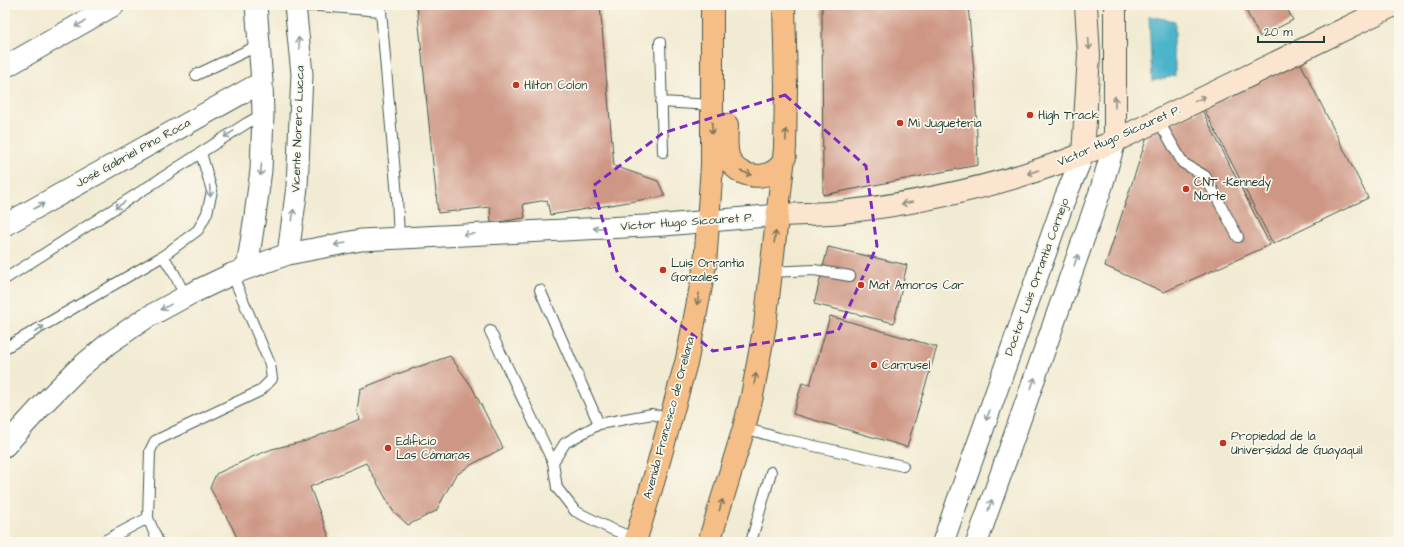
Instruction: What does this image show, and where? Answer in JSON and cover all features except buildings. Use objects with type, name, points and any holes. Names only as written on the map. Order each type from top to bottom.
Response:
[{"type":"main road","name":"Avenida Francisco de Orellana","points":[[636,540],[687,360],[705,265],[712,165],[713,5]]},
{"type":"main road","points":[[713,5],[725,50],[727,153],[731,164],[739,171],[747,174],[755,176],[765,175],[781,165],[785,157]]},
{"type":"main road","points":[[709,542],[744,428],[752,396],[765,325],[770,272],[785,157],[786,86],[784,5]]},
{"type":"street","points":[[5,67],[114,5]]},
{"type":"street","points":[[239,271],[256,216],[261,170],[263,114],[256,5]]},
{"type":"street","name":"Vicente Norero Lucca","points":[[288,254],[297,188],[302,74],[295,5]]},
{"type":"street","name":"Doctor Luis Orrantia Cornejo","points":[[943,542],[1065,198],[1083,155],[1089,55],[1086,5]]},
{"type":"street","points":[[977,542],[1101,189],[1115,141],[1115,5]]},
{"type":"street","name":"Víctor Hugo Sicouret P.","points":[[7,440],[78,369],[109,343],[146,318],[185,296],[239,271],[288,254],[361,240],[665,225],[778,215],[840,212],[902,204],[963,192],[1024,176],[1083,155],[1115,141],[1394,5]]},
{"type":"street","name":"José Gabriel Pino Roca","points":[[5,225],[262,82]]},
{"type":"lane","points":[[295,5],[381,11],[397,197],[399,238]]},
{"type":"lane","points":[[660,42],[663,152]]},
{"type":"lane","points":[[196,75],[259,45]]},
{"type":"lane","points":[[661,102],[712,104]]},
{"type":"lane","points":[[5,279],[263,114]]},
{"type":"lane","points":[[1158,120],[1183,164],[1206,176],[1238,237]]},
{"type":"lane","points":[[5,348],[163,256],[198,230],[207,213],[212,191],[201,153]]},
{"type":"lane","points":[[163,256],[175,275],[185,296]]},
{"type":"lane","points":[[770,272],[814,270],[850,276]]},
{"type":"lane","points":[[158,542],[148,518],[150,451],[155,441],[260,391],[272,379],[270,364],[239,271]]},
{"type":"lane","points":[[540,290],[599,424]]},
{"type":"lane","points":[[490,331],[553,462],[557,488],[575,511],[636,540]]},
{"type":"lane","points":[[553,462],[565,443],[599,424],[652,414],[670,419]]},
{"type":"lane","points":[[744,428],[779,438],[903,466]]},
{"type":"lane","points":[[751,542],[771,472]]},
{"type":"lane","points":[[102,542],[148,518]]},
{"type":"highlighted area","points":[[785,95],[866,166],[877,246],[838,331],[713,351],[618,275],[593,186],[663,133]]},
{"type":"water","points":[[1149,16],[1175,21],[1175,36],[1172,49],[1175,62],[1175,76],[1152,81]]},
{"type":"place","name":"Hilton Colon","points":[[516,85]]},
{"type":"place","name":"High Track","points":[[1030,115]]},
{"type":"place","name":"Mi Jugueteria","points":[[900,123]]},
{"type":"place","name":"CNT -Kennedy Norte","points":[[1186,189]]},
{"type":"place","name":"Luis Orrantia Gonzales","points":[[663,270]]},
{"type":"place","name":"Mat Amoros Car","points":[[861,285]]},
{"type":"place","name":"Carrusel","points":[[874,365]]},
{"type":"place","name":"Propiedad de la Universidad de Guayaquil","points":[[1223,443]]},
{"type":"place","name":"Edificio Las Cámaras","points":[[388,448]]}]
